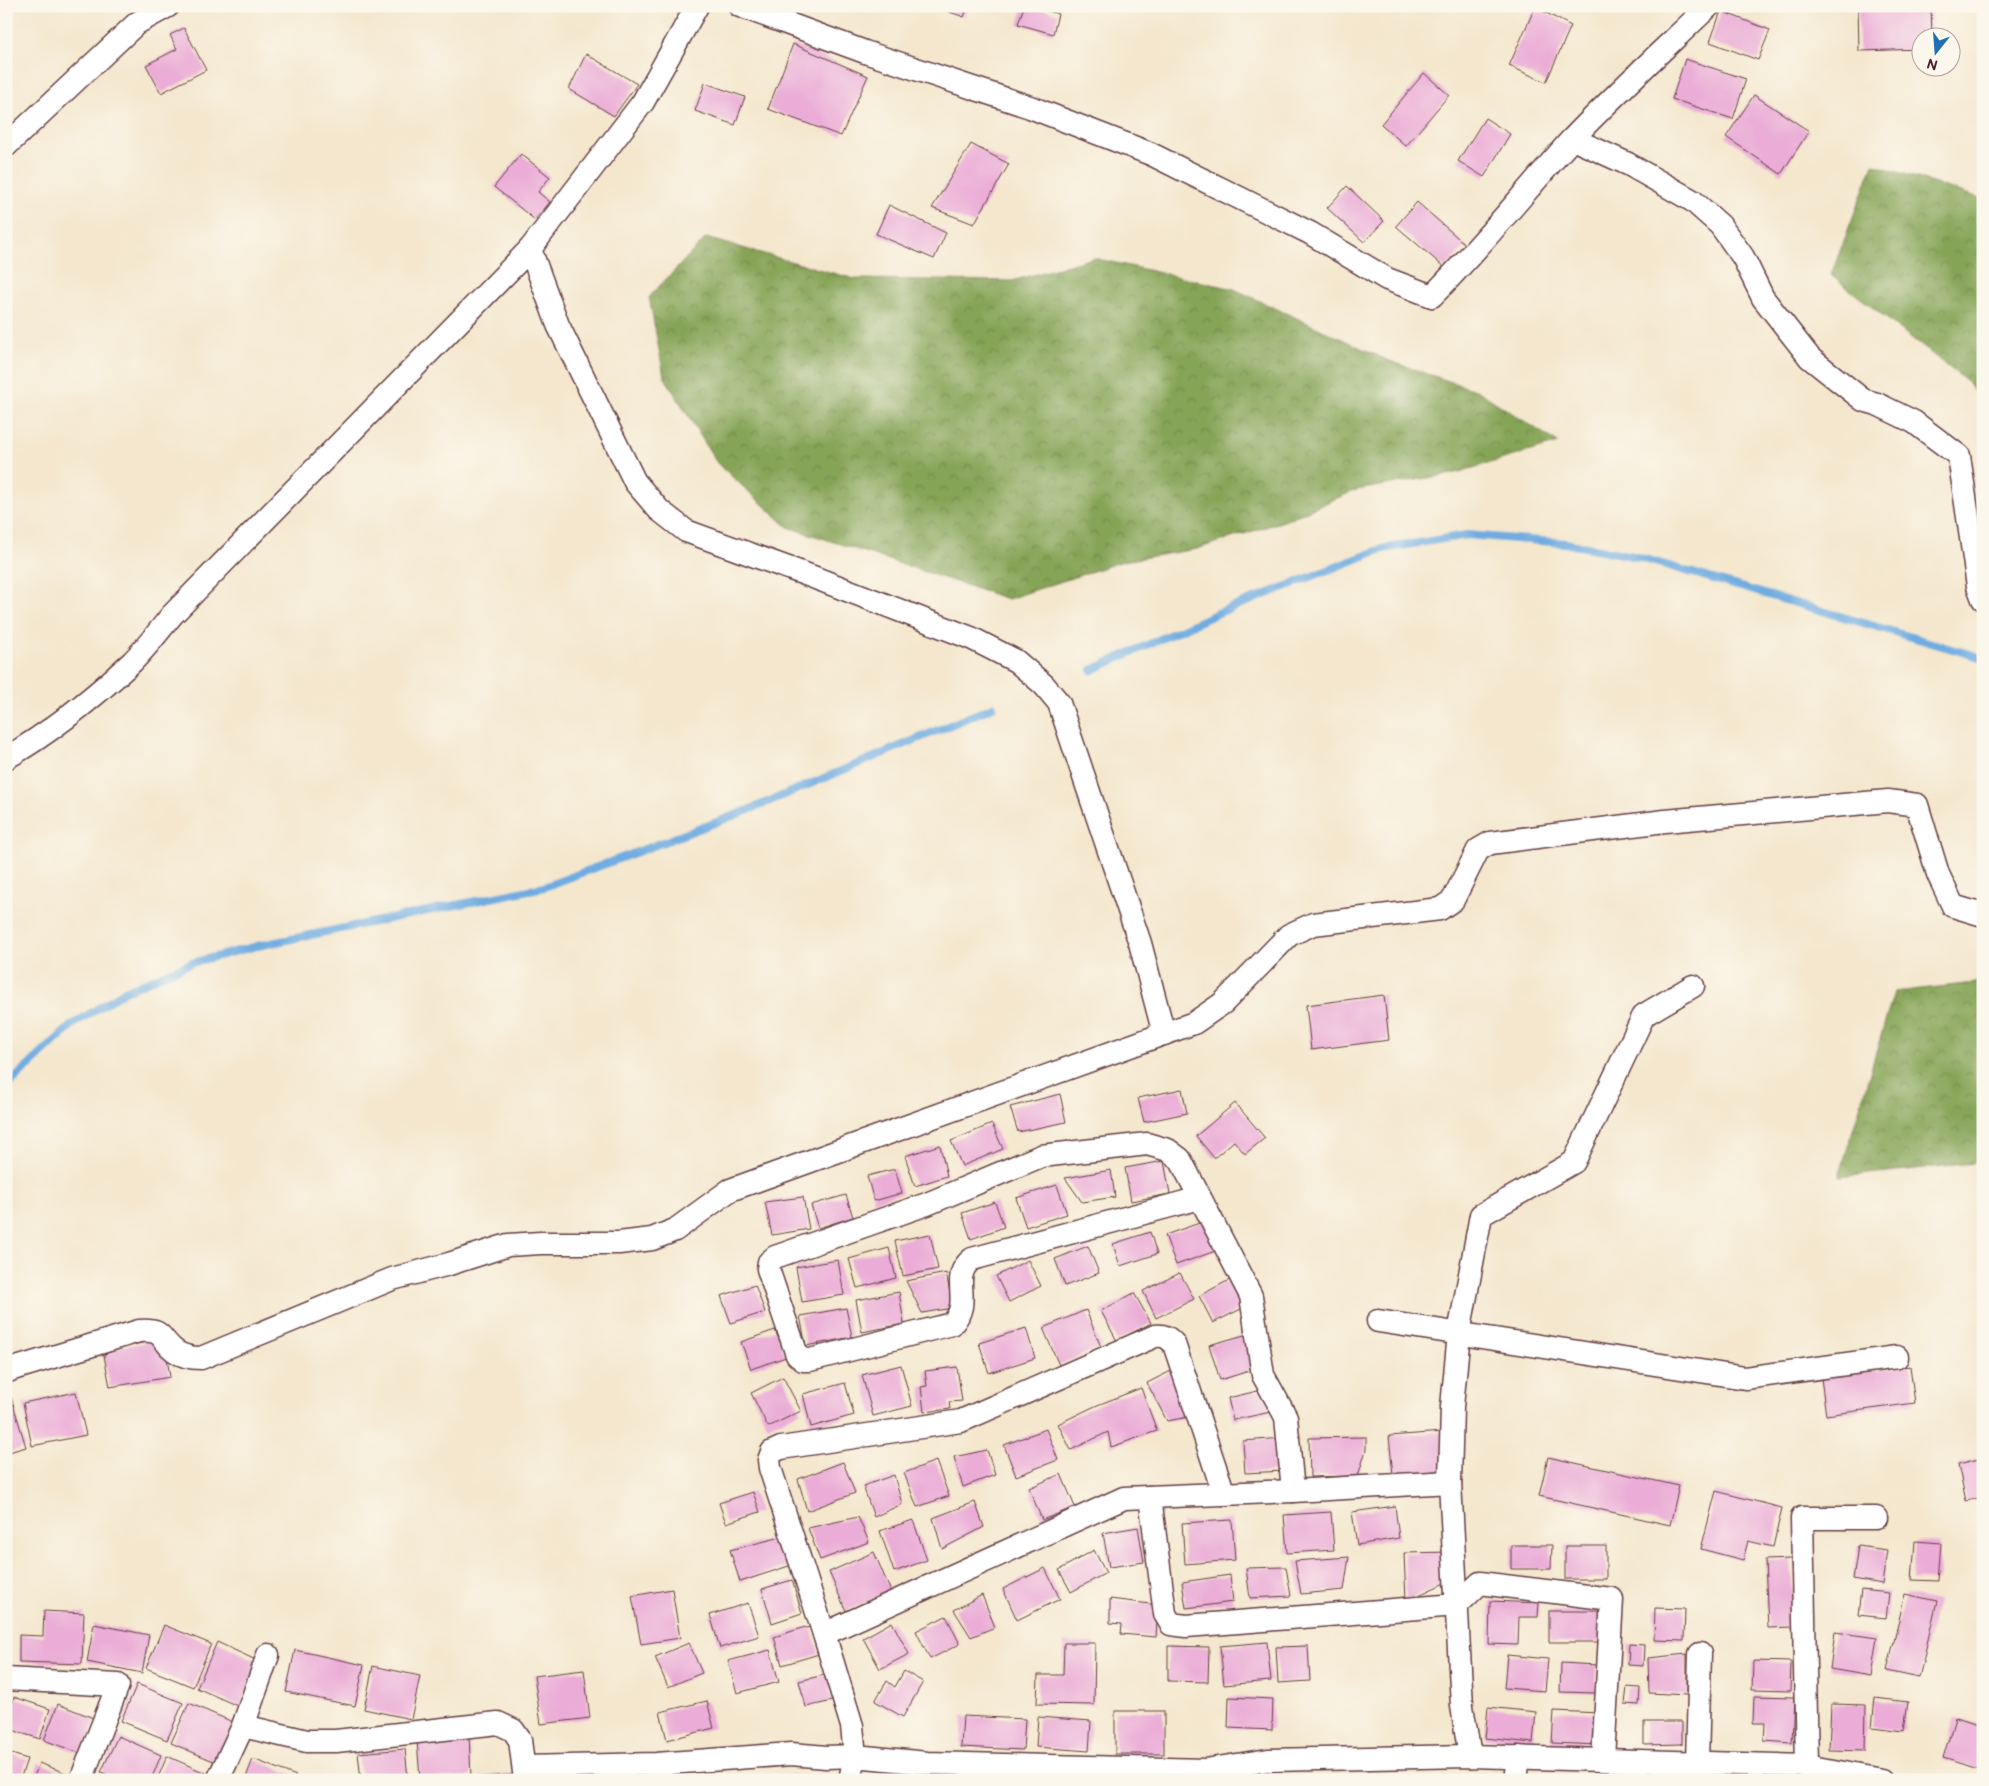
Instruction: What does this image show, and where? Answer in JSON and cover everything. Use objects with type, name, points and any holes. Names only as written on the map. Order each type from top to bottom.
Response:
[{"type":"street","points":[[6,146],[137,23],[168,6]]},
{"type":"street","points":[[6,758],[71,715],[133,661],[172,615],[530,249],[643,102],[697,6]]},
{"type":"street","points":[[740,6],[865,52],[1030,107],[1151,154],[1310,233],[1387,279],[1432,296],[1465,263],[1572,139],[1710,6]]},
{"type":"street","points":[[1572,139],[1628,164],[1693,202],[1720,225],[1743,257],[1763,298],[1810,358],[1863,400],[1877,404],[1914,422],[1959,456],[1978,586],[1983,599]]},
{"type":"street","points":[[530,249],[558,325],[635,482],[659,510],[686,531],[813,577],[971,638],[1016,662],[1044,685],[1059,703],[1140,943],[1164,1034]]},
{"type":"street","points":[[6,1372],[138,1331],[151,1330],[157,1332],[174,1350],[187,1357],[201,1358],[392,1279],[508,1245],[541,1242],[619,1243],[652,1239],[675,1230],[730,1190],[1194,1023],[1223,1003],[1288,935],[1313,924],[1440,908],[1453,900],[1478,850],[1490,843],[1666,821],[1888,801],[1917,805],[1938,874],[1953,906],[1983,916]]},
{"type":"street","points":[[1470,1756],[1462,1706],[1450,1482],[1452,1407],[1459,1333],[1481,1215],[1574,1162],[1644,1015],[1693,986]]},
{"type":"street","points":[[1200,1198],[972,1259],[966,1264],[962,1272],[960,1281],[962,1307],[959,1316],[952,1324],[810,1360],[802,1360],[797,1355],[768,1269],[770,1262],[775,1257],[927,1204],[1041,1156],[1147,1144],[1168,1150],[1180,1159],[1251,1296],[1263,1375],[1286,1417],[1293,1491]]},
{"type":"street","points":[[1378,1321],[1745,1378],[1897,1357]]},
{"type":"street","points":[[850,1780],[855,1756],[850,1718],[770,1468],[769,1460],[772,1452],[781,1448],[961,1421],[1155,1336],[1162,1335],[1170,1339],[1174,1344],[1224,1494]]},
{"type":"street","points":[[824,1634],[1124,1498],[1450,1482]]},
{"type":"street","points":[[1150,1497],[1165,1614],[1171,1624],[1186,1626],[1457,1606],[1480,1584],[1612,1599],[1603,1759]]},
{"type":"street","points":[[1807,1766],[1802,1518],[1876,1518]]},
{"type":"street","points":[[1697,1762],[1700,1654]]},
{"type":"street","points":[[218,1780],[243,1726],[268,1655]]},
{"type":"street","points":[[6,1679],[118,1685],[80,1780]]},
{"type":"street","points":[[243,1726],[307,1741],[336,1741],[498,1723],[512,1730],[520,1740],[525,1774],[792,1754],[826,1757],[855,1756],[927,1771],[1205,1770],[1268,1760],[1470,1756],[1807,1766],[1857,1778],[1881,1780]]},
{"type":"street","points":[[1515,1780],[1518,1757]]},
{"type":"street","points":[[1231,1780],[1268,1760]]},
{"type":"green space","points":[[1873,164],[1983,199],[1983,409],[1969,383],[1831,275]]},
{"type":"green space","points":[[706,238],[855,279],[1012,281],[1093,258],[1234,289],[1387,360],[1478,391],[1558,443],[1452,474],[1356,490],[1284,521],[1197,549],[1123,561],[1008,599],[788,527],[717,463],[664,376],[649,297]]},
{"type":"green space","points":[[1983,982],[1983,1162],[1839,1177],[1894,992]]},
{"type":"building","points":[[646,6],[660,6],[657,12]]},
{"type":"building","points":[[933,6],[968,6],[964,17]]},
{"type":"building","points":[[1024,6],[1034,6],[1058,14],[1053,34],[1018,24]]},
{"type":"building","points":[[1858,6],[1931,6],[1932,28],[1912,28],[1912,49],[1859,51]]},
{"type":"building","points":[[1535,7],[1571,26],[1546,82],[1509,66]]},
{"type":"building","points":[[1721,11],[1770,30],[1758,60],[1710,42]]},
{"type":"building","points":[[184,28],[206,70],[161,93],[146,65],[177,49],[170,35]]},
{"type":"building","points":[[793,44],[868,76],[841,136],[768,109]]},
{"type":"building","points":[[586,54],[637,84],[614,116],[569,89]]},
{"type":"building","points":[[1685,59],[1746,79],[1733,119],[1672,99]]},
{"type":"building","points":[[1424,73],[1449,95],[1406,146],[1381,124]]},
{"type":"building","points":[[705,83],[745,97],[735,125],[695,111]]},
{"type":"building","points":[[1754,95],[1809,131],[1781,174],[1726,137]]},
{"type":"building","points":[[1485,118],[1510,134],[1484,177],[1458,161]]},
{"type":"building","points":[[971,144],[1009,164],[974,224],[932,208]]},
{"type":"building","points":[[521,154],[550,177],[538,192],[550,202],[535,220],[494,187]]},
{"type":"building","points":[[1347,186],[1384,221],[1364,242],[1327,208]]},
{"type":"building","points":[[1417,202],[1466,245],[1445,268],[1396,226]]},
{"type":"building","points":[[889,205],[946,233],[934,259],[876,234]]},
{"type":"building","points":[[1384,995],[1389,1040],[1311,1050],[1306,1005]]},
{"type":"building","points":[[1182,1089],[1187,1113],[1144,1122],[1138,1098]]},
{"type":"building","points":[[1060,1094],[1066,1122],[1018,1132],[1010,1107]]},
{"type":"building","points":[[1235,1103],[1265,1138],[1245,1154],[1234,1141],[1214,1158],[1196,1136]]},
{"type":"building","points":[[992,1124],[1003,1149],[962,1166],[951,1141]]},
{"type":"building","points":[[940,1145],[947,1176],[915,1186],[905,1156]]},
{"type":"building","points":[[1164,1161],[1170,1194],[1131,1201],[1125,1168]]},
{"type":"building","points":[[895,1169],[902,1193],[874,1201],[867,1176]]},
{"type":"building","points":[[1111,1170],[1115,1197],[1082,1202],[1065,1178]]},
{"type":"building","points":[[1057,1185],[1067,1214],[1026,1227],[1016,1198]]},
{"type":"building","points":[[846,1195],[853,1217],[818,1228],[811,1205]]},
{"type":"building","points":[[803,1197],[809,1229],[772,1235],[765,1202]]},
{"type":"building","points":[[995,1202],[1004,1227],[971,1239],[962,1213]]},
{"type":"building","points":[[1211,1219],[1221,1249],[1176,1265],[1165,1235]]},
{"type":"building","points":[[1150,1232],[1157,1254],[1120,1266],[1113,1244]]},
{"type":"building","points":[[930,1234],[938,1269],[903,1276],[895,1241]]},
{"type":"building","points":[[1088,1246],[1099,1273],[1065,1286],[1055,1259]]},
{"type":"building","points":[[889,1248],[896,1278],[857,1288],[849,1259]]},
{"type":"building","points":[[838,1260],[844,1295],[802,1302],[796,1267]]},
{"type":"building","points":[[1028,1260],[1041,1286],[1009,1302],[996,1276]]},
{"type":"building","points":[[946,1273],[953,1308],[922,1313],[906,1281]]},
{"type":"building","points":[[1180,1273],[1194,1299],[1156,1318],[1143,1291]]},
{"type":"building","points":[[1233,1278],[1247,1306],[1213,1323],[1199,1296]]},
{"type":"building","points":[[755,1285],[765,1312],[731,1323],[721,1296]]},
{"type":"building","points":[[899,1292],[904,1324],[862,1332],[856,1300]]},
{"type":"building","points":[[1134,1293],[1151,1323],[1117,1341],[1101,1311]]},
{"type":"building","points":[[846,1308],[852,1337],[806,1346],[800,1316]]},
{"type":"building","points":[[1086,1310],[1101,1347],[1059,1365],[1043,1328]]},
{"type":"building","points":[[1026,1328],[1035,1358],[989,1373],[979,1343]]},
{"type":"building","points":[[775,1330],[786,1357],[751,1369],[741,1342]]},
{"type":"building","points":[[1248,1334],[1259,1368],[1220,1380],[1209,1345]]},
{"type":"building","points":[[164,1339],[170,1377],[110,1387],[103,1350]]},
{"type":"building","points":[[901,1365],[912,1406],[873,1416],[862,1375]]},
{"type":"building","points":[[1910,1366],[1915,1403],[1826,1415],[1821,1378]]},
{"type":"building","points":[[957,1367],[962,1401],[949,1402],[950,1409],[924,1412],[921,1387],[927,1386],[925,1371]]},
{"type":"building","points":[[1173,1370],[1189,1417],[1167,1421],[1147,1383]]},
{"type":"building","points":[[783,1377],[801,1411],[768,1427],[751,1393]]},
{"type":"building","points":[[845,1383],[854,1415],[811,1427],[803,1394]]},
{"type":"building","points":[[1141,1388],[1157,1431],[1111,1447],[1108,1432],[1071,1450],[1058,1424],[1095,1406]]},
{"type":"building","points":[[1266,1389],[1271,1412],[1233,1420],[1228,1398]]},
{"type":"building","points":[[76,1392],[86,1435],[32,1446],[23,1403]]},
{"type":"building","points":[[11,1397],[26,1447],[6,1453],[6,1398]]},
{"type":"building","points":[[1046,1429],[1058,1460],[1016,1476],[1004,1445]]},
{"type":"building","points":[[1443,1432],[1446,1470],[1393,1475],[1389,1436]]},
{"type":"building","points":[[1366,1437],[1366,1450],[1358,1476],[1310,1477],[1309,1438]]},
{"type":"building","points":[[1283,1438],[1285,1471],[1245,1473],[1243,1441]]},
{"type":"building","points":[[987,1450],[995,1475],[963,1487],[954,1457]]},
{"type":"building","points":[[1548,1457],[1679,1486],[1670,1525],[1539,1496]]},
{"type":"building","points":[[1983,1458],[1983,1497],[1966,1501],[1958,1464]]},
{"type":"building","points":[[936,1461],[949,1496],[917,1507],[904,1473]]},
{"type":"building","points":[[843,1462],[855,1493],[807,1511],[798,1479]]},
{"type":"building","points":[[1061,1474],[1075,1507],[1042,1520],[1029,1488]]},
{"type":"building","points":[[894,1475],[902,1504],[874,1517],[863,1486]]},
{"type":"building","points":[[1716,1491],[1782,1508],[1773,1547],[1748,1541],[1743,1560],[1701,1549]]},
{"type":"building","points":[[753,1492],[760,1512],[726,1523],[719,1503]]},
{"type":"building","points":[[975,1502],[984,1527],[942,1549],[933,1518]]},
{"type":"building","points":[[1395,1506],[1399,1538],[1357,1545],[1352,1512]]},
{"type":"building","points":[[1331,1512],[1334,1550],[1287,1553],[1284,1515]]},
{"type":"building","points":[[858,1517],[869,1542],[820,1560],[808,1528]]},
{"type":"building","points":[[913,1520],[927,1560],[894,1572],[880,1531]]},
{"type":"building","points":[[1232,1520],[1235,1560],[1185,1564],[1182,1523]]},
{"type":"building","points":[[1138,1527],[1144,1562],[1109,1567],[1103,1533]]},
{"type":"building","points":[[785,1536],[795,1564],[740,1582],[730,1550]]},
{"type":"building","points":[[1915,1541],[1941,1543],[1938,1581],[1912,1580]]},
{"type":"building","points":[[1511,1545],[1552,1545],[1551,1569],[1511,1569]]},
{"type":"building","points":[[1565,1546],[1606,1546],[1606,1579],[1565,1579]]},
{"type":"building","points":[[1858,1546],[1887,1550],[1882,1584],[1853,1579]]},
{"type":"building","points":[[1094,1550],[1106,1573],[1071,1592],[1059,1570]]},
{"type":"building","points":[[874,1552],[891,1592],[846,1611],[829,1572]]},
{"type":"building","points":[[1450,1552],[1451,1580],[1406,1601],[1404,1553]]},
{"type":"building","points":[[1349,1557],[1344,1590],[1301,1594],[1295,1561]]},
{"type":"building","points":[[1791,1559],[1794,1627],[1768,1628],[1765,1560]]},
{"type":"building","points":[[1286,1567],[1291,1596],[1250,1598],[1246,1568]]},
{"type":"building","points":[[1045,1568],[1060,1599],[1017,1620],[1003,1589]]},
{"type":"building","points":[[1230,1575],[1233,1602],[1186,1608],[1182,1582]]},
{"type":"building","points":[[792,1580],[802,1613],[772,1623],[762,1589]]},
{"type":"building","points":[[672,1589],[680,1638],[641,1644],[632,1596]]},
{"type":"building","points":[[1861,1590],[1889,1593],[1886,1618],[1858,1615]]},
{"type":"building","points":[[1905,1594],[1937,1601],[1919,1678],[1887,1671]]},
{"type":"building","points":[[982,1595],[995,1627],[971,1637],[954,1610]]},
{"type":"building","points":[[1110,1599],[1158,1605],[1156,1637],[1121,1634],[1122,1624],[1110,1623]]},
{"type":"building","points":[[1490,1601],[1539,1603],[1538,1617],[1519,1617],[1518,1645],[1489,1644]]},
{"type":"building","points":[[748,1603],[759,1636],[720,1648],[710,1615]]},
{"type":"building","points":[[1655,1608],[1685,1609],[1684,1641],[1654,1640]]},
{"type":"building","points":[[44,1611],[84,1613],[82,1664],[19,1662],[19,1635],[43,1636]]},
{"type":"building","points":[[1549,1611],[1602,1611],[1602,1642],[1549,1642]]},
{"type":"building","points":[[946,1616],[960,1644],[930,1659],[916,1631]]},
{"type":"building","points":[[892,1622],[909,1654],[880,1669],[863,1638]]},
{"type":"building","points":[[94,1624],[149,1635],[142,1673],[87,1662]]},
{"type":"building","points":[[164,1625],[211,1644],[193,1687],[146,1668]]},
{"type":"building","points":[[805,1627],[811,1627],[819,1654],[782,1665],[774,1637]]},
{"type":"building","points":[[1835,1632],[1877,1638],[1871,1676],[1830,1669]]},
{"type":"building","points":[[217,1642],[260,1662],[240,1707],[197,1688]]},
{"type":"building","points":[[1267,1642],[1271,1681],[1224,1685],[1220,1646]]},
{"type":"building","points":[[689,1643],[702,1673],[668,1687],[655,1657]]},
{"type":"building","points":[[1064,1643],[1095,1643],[1094,1705],[1037,1704],[1038,1675],[1063,1675]]},
{"type":"building","points":[[1629,1644],[1644,1645],[1643,1666],[1628,1665]]},
{"type":"building","points":[[1168,1646],[1209,1647],[1208,1682],[1168,1681]]},
{"type":"building","points":[[1308,1646],[1310,1681],[1278,1683],[1276,1647]]},
{"type":"building","points":[[295,1650],[364,1665],[355,1706],[286,1692]]},
{"type":"building","points":[[770,1650],[779,1682],[737,1693],[728,1661]]},
{"type":"building","points":[[1687,1654],[1687,1695],[1649,1693],[1648,1658]]},
{"type":"building","points":[[1507,1655],[1548,1659],[1545,1691],[1504,1688]]},
{"type":"building","points":[[1753,1661],[1791,1662],[1790,1691],[1752,1690]]},
{"type":"building","points":[[1561,1663],[1597,1665],[1596,1693],[1560,1692]]},
{"type":"building","points":[[373,1666],[420,1676],[411,1719],[364,1709]]},
{"type":"building","points":[[584,1670],[590,1718],[541,1724],[534,1676]]},
{"type":"building","points":[[904,1671],[923,1682],[903,1717],[875,1701],[887,1681],[895,1687]]},
{"type":"building","points":[[828,1674],[836,1688],[829,1690],[832,1701],[806,1707],[799,1681]]},
{"type":"building","points":[[137,1684],[183,1703],[167,1740],[121,1721]]},
{"type":"building","points":[[1627,1687],[1640,1688],[1639,1705],[1625,1704]]},
{"type":"building","points":[[1754,1696],[1794,1697],[1792,1743],[1764,1741],[1765,1723],[1753,1723]]},
{"type":"building","points":[[14,1697],[50,1709],[40,1739],[6,1728],[6,1721]]},
{"type":"building","points":[[1229,1697],[1273,1699],[1272,1730],[1228,1728]]},
{"type":"building","points":[[1875,1698],[1908,1702],[1904,1731],[1872,1727]]},
{"type":"building","points":[[707,1701],[714,1728],[667,1740],[660,1712]]},
{"type":"building","points":[[189,1703],[235,1723],[218,1763],[171,1743]]},
{"type":"building","points":[[58,1704],[96,1719],[82,1754],[44,1740]]},
{"type":"building","points":[[1831,1704],[1866,1705],[1865,1751],[1829,1750]]},
{"type":"building","points":[[1488,1707],[1536,1712],[1533,1743],[1485,1738]]},
{"type":"building","points":[[1115,1711],[1164,1711],[1164,1754],[1115,1754]]},
{"type":"building","points":[[1554,1711],[1600,1713],[1599,1745],[1552,1743]]},
{"type":"building","points":[[963,1716],[1025,1719],[1023,1750],[961,1747]]},
{"type":"building","points":[[1038,1717],[1091,1721],[1089,1751],[1036,1747]]},
{"type":"building","points":[[1955,1717],[1983,1725],[1983,1770],[1943,1758]]},
{"type":"building","points":[[1644,1722],[1682,1722],[1682,1744],[1644,1745]]},
{"type":"building","points":[[118,1736],[161,1755],[151,1780],[119,1780],[101,1772]]},
{"type":"building","points":[[469,1736],[471,1776],[420,1779],[417,1740]]},
{"type":"building","points":[[405,1749],[408,1778],[361,1780],[358,1753]]},
{"type":"building","points":[[6,1752],[27,1759],[20,1780],[6,1780]]},
{"type":"building","points":[[167,1756],[210,1775],[208,1780],[157,1780]]},
{"type":"building","points":[[253,1759],[296,1776],[294,1780],[245,1780]]},
{"type":"building","points":[[39,1763],[71,1775],[69,1780],[33,1780]]},
{"type":"building","points":[[522,1774],[522,1780],[480,1780],[480,1777]]},
{"type":"building","points":[[790,1774],[810,1779],[810,1780],[790,1780]]},
{"type":"waterway","points":[[1092,670],[1218,613],[1382,549],[1467,535],[1565,543],[1638,557],[1983,658]]},
{"type":"waterway","points":[[6,1087],[72,1025],[125,991],[191,963],[257,946],[544,887],[746,811],[993,707]]}]
